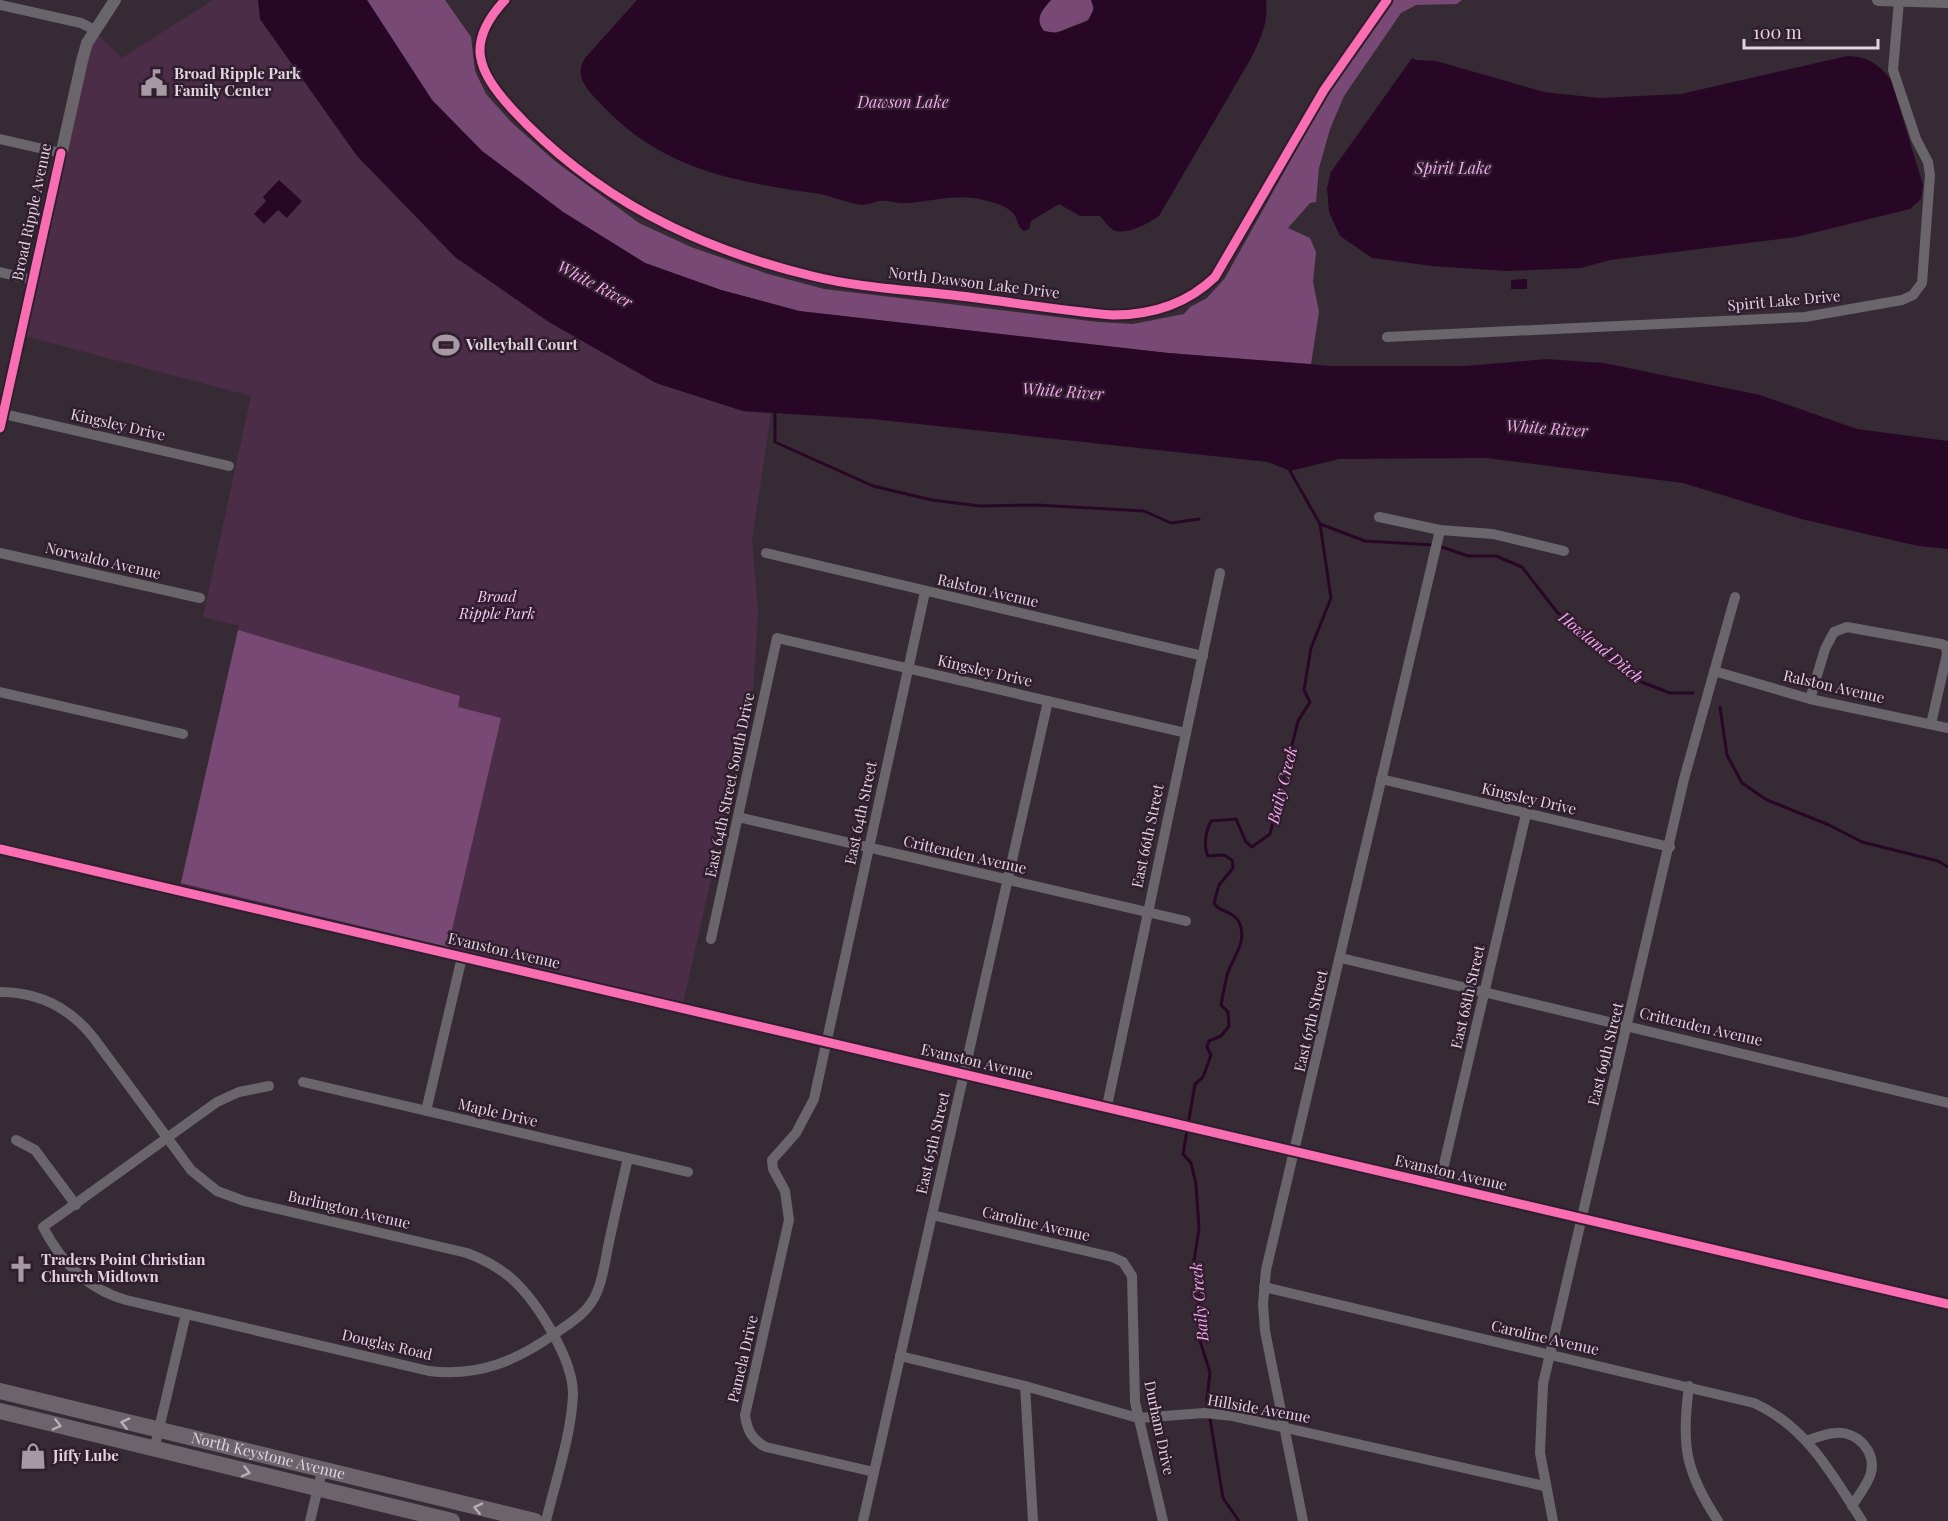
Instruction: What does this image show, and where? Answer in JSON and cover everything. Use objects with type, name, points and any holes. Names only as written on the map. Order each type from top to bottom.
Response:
[{"type":"main road","name":"North Keystone Avenue","points":[[0,1391],[535,1521]]},
{"type":"main road","name":"North Keystone Avenue","points":[[0,1411],[452,1521]]},
{"type":"street","name":"North Dawson Lake Drive","points":[[505,0],[483,29],[480,50],[483,68],[492,87],[526,125],[586,176],[639,212],[714,246],[834,280],[1097,314],[1126,315],[1169,306],[1192,295],[1215,277],[1324,90],[1387,0]]},
{"type":"street","points":[[1878,0],[1948,2]]},
{"type":"street","name":"Spirit Lake Drive","points":[[1387,337],[1805,317],[1904,299],[1913,295],[1921,287],[1924,270],[1930,175],[1928,162],[1916,139],[1893,70],[1899,1]]},
{"type":"street","name":"Broad Ripple Avenue","points":[[0,428],[81,61],[87,43],[110,2]]},
{"type":"street","points":[[0,5],[81,23],[95,30]]},
{"type":"street","points":[[0,139],[61,153]]},
{"type":"street","points":[[0,272],[33,280]]},
{"type":"street","name":"Kingsley Drive","points":[[2,413],[229,466]]},
{"type":"street","points":[[1379,517],[1440,530],[1493,534],[1564,551]]},
{"type":"street","name":"East 67th Street","points":[[1303,1521],[1265,1330],[1264,1287],[1440,530]]},
{"type":"street","name":"Norwaldo Avenue","points":[[0,553],[200,598]]},
{"type":"street","name":"Ralston Avenue","points":[[766,553],[1203,656]]},
{"type":"street","name":"East 66th Street","points":[[1107,1106],[1146,912],[1220,573]]},
{"type":"street","name":"East 64th Street","points":[[827,1041],[926,592]]},
{"type":"street","name":"East 69th Street","points":[[1553,1521],[1544,1486],[1539,1421],[1550,1354],[1684,779],[1735,597]]},
{"type":"street","points":[[1810,699],[1825,649],[1834,632],[1847,627],[1946,646],[1947,654],[1930,724]]},
{"type":"street","name":"Kingsley Drive","points":[[777,638],[1186,734]]},
{"type":"street","name":"East 64th Street South Drive","points":[[711,939],[777,638]]},
{"type":"street","name":"Ralston Avenue","points":[[1714,671],[1810,699],[1948,728]]},
{"type":"street","points":[[0,692],[183,734]]},
{"type":"street","name":"East 65th Street","points":[[863,1521],[1047,701]]},
{"type":"street","name":"Kingsley Drive","points":[[1381,779],[1670,847]]},
{"type":"street","name":"East 68th Street","points":[[1439,1186],[1526,814]]},
{"type":"street","name":"Crittenden Avenue","points":[[738,817],[1186,921]]},
{"type":"street","name":"Evanston Avenue","points":[[0,849],[1948,1304]]},
{"type":"street","points":[[426,1111],[462,957]]},
{"type":"street","name":"Crittenden Avenue","points":[[1341,958],[1948,1101]]},
{"type":"street","name":"Burlington Avenue","points":[[0,992],[20,993],[44,999],[76,1018],[93,1036],[167,1138],[200,1179],[229,1196],[458,1251],[486,1261],[517,1283],[532,1303],[570,1370],[573,1396],[546,1521]]},
{"type":"street","name":"Pamela Drive","points":[[827,1041],[814,1099],[806,1118],[796,1133],[774,1156],[772,1164],[785,1191],[789,1220],[746,1415],[747,1427],[752,1437],[766,1447],[874,1472]]},
{"type":"street","name":"Maple Drive","points":[[303,1082],[687,1172]]},
{"type":"street","points":[[16,1140],[35,1150],[76,1205],[222,1100],[245,1090],[269,1086]]},
{"type":"street","name":"Douglas Road","points":[[76,1205],[43,1227],[77,1275],[91,1285],[122,1299],[446,1373],[475,1371],[495,1367],[522,1355],[584,1313],[597,1292],[628,1158]]},
{"type":"street","name":"Caroline Avenue","points":[[932,1215],[1115,1258],[1129,1270]]},
{"type":"street","name":"Durham Drive","points":[[1129,1270],[1133,1285],[1133,1386],[1138,1418],[1163,1521]]},
{"type":"street","name":"Caroline Avenue","points":[[1264,1287],[1734,1396],[1760,1406],[1787,1422],[1808,1440],[1862,1521]]},
{"type":"street","points":[[154,1450],[186,1314]]},
{"type":"street","name":"Hillside Avenue","points":[[900,1356],[1025,1386],[1138,1418],[1209,1413],[1284,1426],[1544,1486]]},
{"type":"street","points":[[1025,1386],[1033,1521]]},
{"type":"street","points":[[1689,1386],[1684,1428],[1687,1457],[1696,1485],[1718,1521]]},
{"type":"street","points":[[1808,1440],[1831,1433],[1845,1433],[1857,1438],[1867,1448],[1871,1457],[1870,1475],[1852,1506]]},
{"type":"street","points":[[310,1521],[322,1471]]},
{"type":"green space","name":"Broad Ripple Park","points":[[213,0],[258,0],[260,19],[357,156],[455,257],[549,322],[656,383],[743,411],[771,414],[752,540],[758,611],[753,693],[682,1008],[179,891],[239,626],[203,617],[251,396],[21,335],[92,29],[122,58]]},
{"type":"shaded area","points":[[367,0],[445,0],[471,37],[475,71],[486,94],[512,123],[556,162],[639,223],[691,247],[768,274],[824,289],[1098,322],[1133,324],[1184,314],[1190,307],[1207,298],[1225,278],[1322,104],[1390,0],[1462,0],[1457,4],[1416,5],[1401,13],[1344,96],[1330,129],[1319,168],[1316,202],[1310,203],[1288,228],[1310,238],[1316,252],[1313,282],[1319,312],[1311,364],[1168,353],[799,311],[721,290],[645,263],[563,212],[482,151],[432,100]]},
{"type":"shaded area","points":[[1051,0],[1091,0],[1093,12],[1084,22],[1062,31],[1044,31],[1039,19]]},
{"type":"shaded area","points":[[238,630],[460,696],[458,707],[501,718],[448,947],[181,883]]},
{"type":"water","name":"White River","points":[[258,0],[367,0],[432,100],[482,151],[563,212],[645,263],[721,290],[799,311],[1168,353],[1332,366],[1466,366],[1546,359],[1604,363],[1760,395],[1857,429],[1948,441],[1948,549],[1918,546],[1801,519],[1683,483],[1486,458],[1339,459],[1290,471],[1268,462],[872,419],[743,411],[656,383],[549,322],[455,257],[357,156],[260,19]]},
{"type":"water","name":"Dawson Lake","points":[[637,0],[1051,0],[1039,19],[1044,31],[1056,33],[1088,21],[1094,8],[1091,0],[1266,0],[1267,8],[1263,31],[1250,60],[1159,216],[1137,228],[1118,231],[1111,229],[1100,216],[1080,216],[1059,204],[1031,221],[1029,229],[1024,231],[1009,209],[983,200],[957,197],[906,203],[877,201],[864,205],[856,204],[820,194],[725,176],[672,157],[647,143],[624,126],[596,99],[581,77],[585,58]]},
{"type":"water","name":"Spirit Lake","points":[[1847,56],[1872,62],[1891,80],[1923,185],[1921,199],[1910,209],[1796,237],[1610,260],[1581,268],[1506,271],[1432,266],[1372,258],[1340,236],[1329,212],[1327,188],[1331,172],[1412,58],[1436,61],[1544,92],[1599,98],[1681,94]]},
{"type":"water","points":[[279,180],[302,201],[287,218],[278,210],[264,224],[254,214],[266,201],[263,197]]},
{"type":"water","points":[[1527,279],[1527,289],[1511,289],[1511,280]]},
{"type":"waterway","points":[[775,414],[775,442],[873,486],[932,500],[980,506],[1037,505],[1144,511],[1171,523],[1199,519]]},
{"type":"waterway","name":"Baily Creek","points":[[1239,1521],[1223,1498],[1207,1400],[1210,1372],[1200,1341],[1199,1296],[1194,1261],[1199,1229],[1196,1184],[1191,1163],[1183,1154],[1195,1084],[1203,1077],[1211,1055],[1207,1047],[1209,1041],[1221,1036],[1229,1026],[1228,1012],[1221,1005],[1228,972],[1242,935],[1236,918],[1219,909],[1214,903],[1219,885],[1233,868],[1232,860],[1224,855],[1208,856],[1205,843],[1208,829],[1211,821],[1236,819],[1246,842],[1252,847],[1270,834],[1298,721],[1310,702],[1304,690],[1311,648],[1331,598],[1320,524],[1290,471]]},
{"type":"waterway","name":"Howland Ditch","points":[[1320,524],[1365,541],[1433,545]]},
{"type":"waterway","name":"Howland Ditch","points":[[1439,546],[1468,556],[1496,556],[1522,567],[1557,612],[1639,681],[1670,693],[1693,693]]},
{"type":"waterway","name":"Howland Ditch","points":[[1720,707],[1727,755],[1742,783],[1767,800],[1829,825],[1862,842],[1938,861],[1948,867]]},
{"type":"cycle path","points":[[505,0],[492,15],[480,43],[480,56],[491,82],[512,109],[544,141],[577,169],[612,194],[649,215],[728,251],[830,280],[1113,315],[1141,313],[1168,306],[1193,294],[1215,277],[1324,90],[1387,0]]},
{"type":"cycle path","points":[[0,428],[61,153]]},
{"type":"cycle path","points":[[0,849],[1948,1304]]},
{"type":"place","name":"Broad Ripple Park Family Center","points":[[154,83]]},
{"type":"place","name":"Volleyball Court","points":[[446,345]]},
{"type":"place","name":"Traders Point Christian Church Midtown","points":[[21,1269]]},
{"type":"place","name":"Jiffy Lube","points":[[33,1456]]}]
